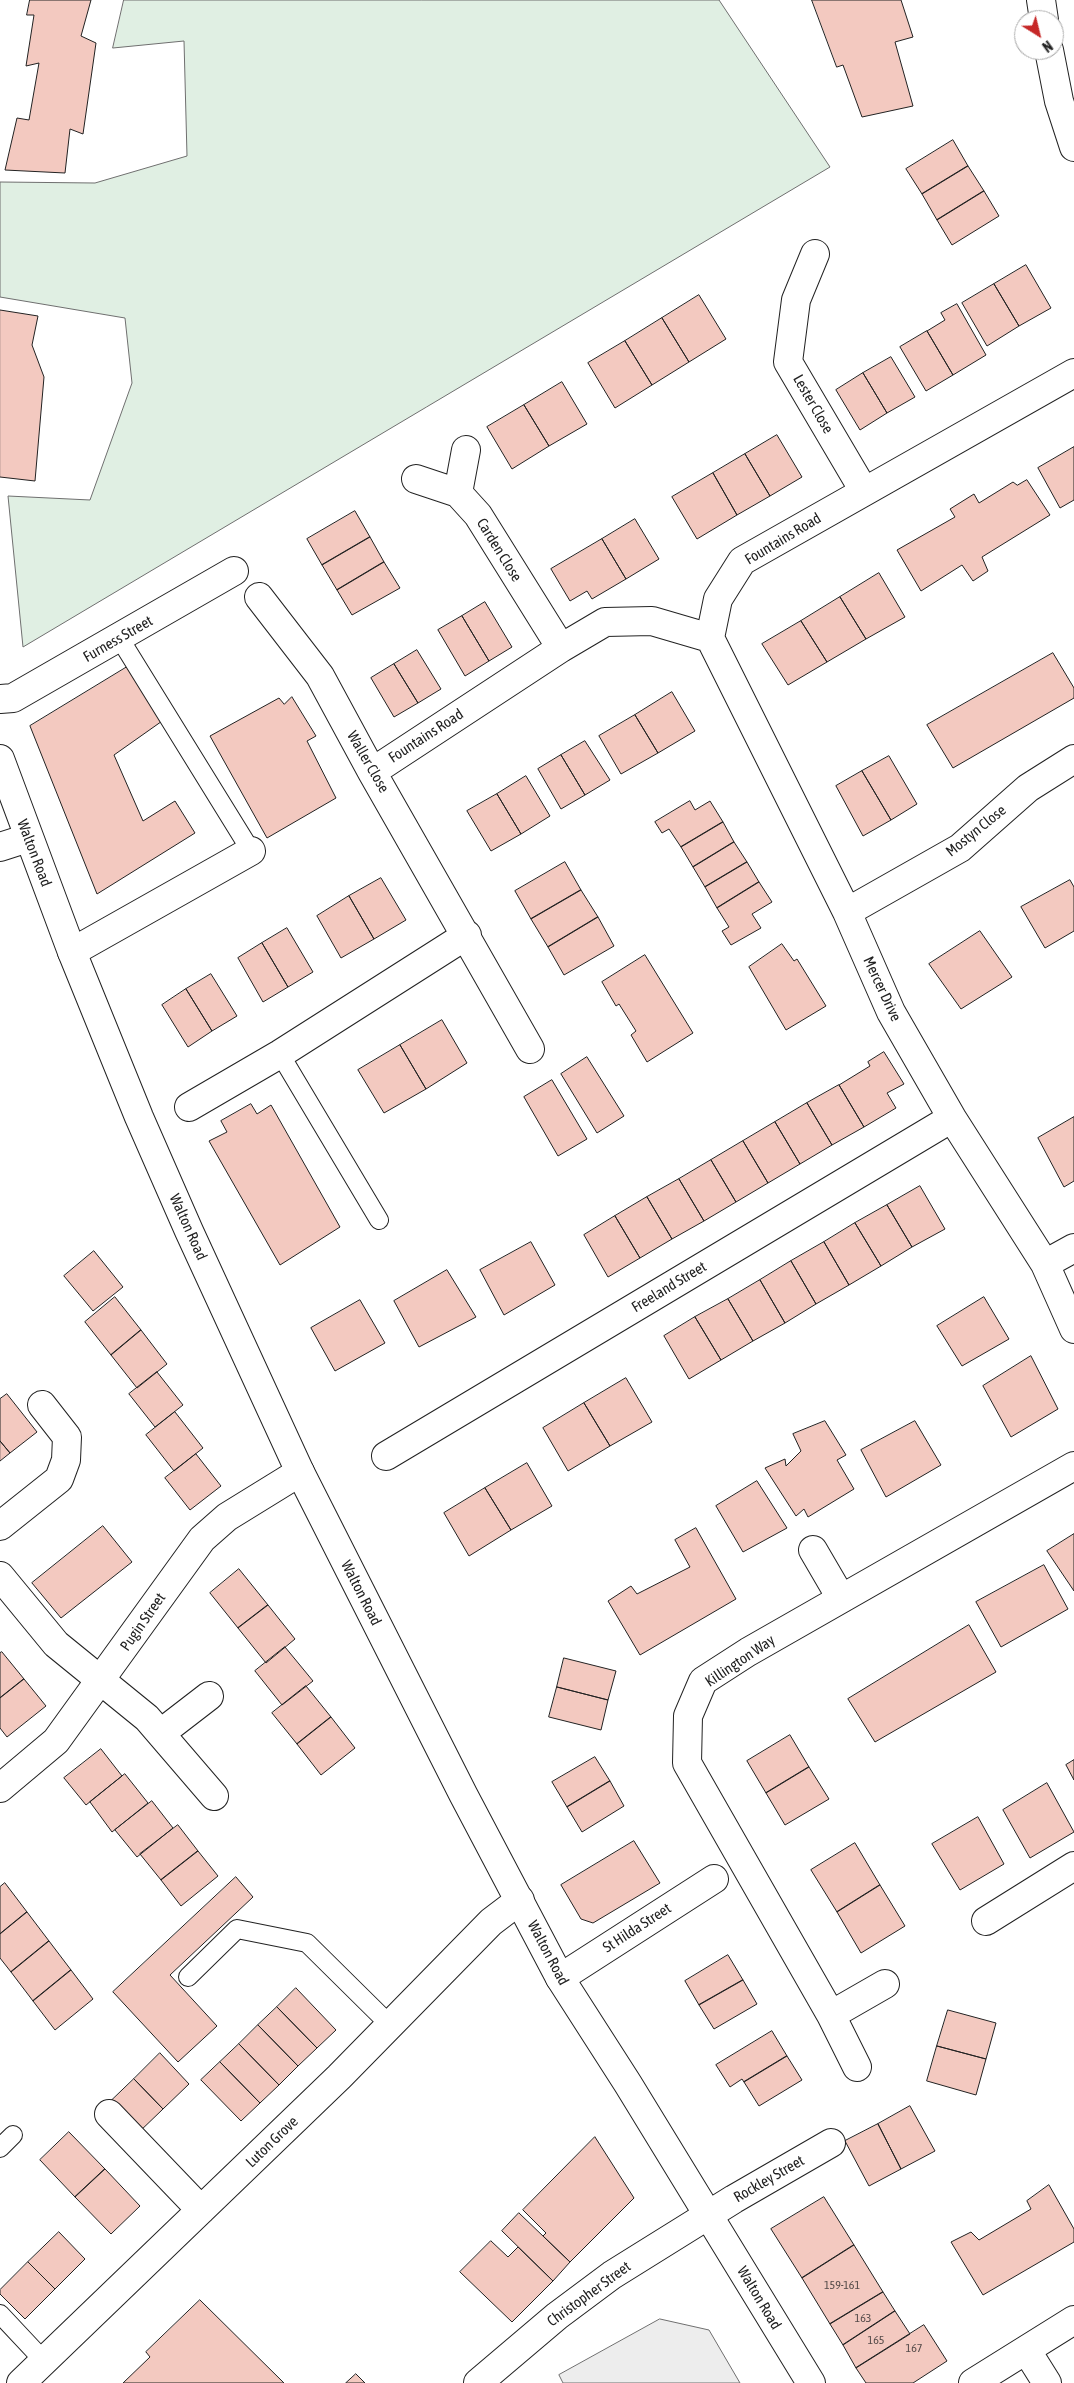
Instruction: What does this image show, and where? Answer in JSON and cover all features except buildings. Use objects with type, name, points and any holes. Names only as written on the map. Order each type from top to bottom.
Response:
[{"type":"main road","points":[[1051,60],[1059,101],[1074,147]]},
{"type":"main road","name":"Lester Close","points":[[816,254],[796,300],[788,362],[864,492]]},
{"type":"main road","name":"Fountains Road","points":[[372,772],[561,648],[605,622],[652,621],[710,638],[718,599],[742,561],[1074,373]]},
{"type":"main road","points":[[458,493],[466,450]]},
{"type":"main road","name":"Carden Close","points":[[416,479],[458,493],[478,515],[561,648]]},
{"type":"main road","name":"Furness Street","points":[[0,699],[13,698],[234,571]]},
{"type":"main road","name":"Waller Close","points":[[258,597],[320,676],[372,772],[530,1048]]},
{"type":"main road","name":"Mercer Drive","points":[[710,638],[847,912],[891,1012],[952,1118],[1044,1264],[1074,1329]]},
{"type":"main road","name":"Walton Road","points":[[0,759],[72,952],[159,1163],[300,1472],[463,1794],[560,1978],[628,2084],[811,2383]]},
{"type":"main road","name":"Mostyn Close","points":[[847,912],[960,848],[1028,788],[1074,759]]},
{"type":"main road","points":[[0,847],[28,838]]},
{"type":"main road","points":[[72,952],[251,852]]},
{"type":"main road","points":[[189,1107],[280,1054],[467,935]]},
{"type":"main road","name":"Freeland Street","points":[[386,1456],[952,1118]]},
{"type":"main road","points":[[1044,1264],[1074,1248]]},
{"type":"main road","points":[[0,1526],[59,1479],[66,1460],[67,1436],[42,1405]]},
{"type":"main road","name":"Killington Way","points":[[857,2067],[831,2015],[687,1764],[688,1716],[703,1681],[748,1652],[841,1598],[1074,1466]]},
{"type":"main road","name":"Pugin Street","points":[[0,1788],[56,1741],[102,1680],[202,1539],[227,1517],[300,1472]]},
{"type":"main road","points":[[812,1550],[841,1598]]},
{"type":"main road","points":[[0,1576],[56,1644],[148,1718],[214,1796]]},
{"type":"main road","points":[[161,1733],[209,1696]]},
{"type":"main road","points":[[986,1921],[1074,1866]]},
{"type":"main road","name":"St Hilda Street","points":[[560,1978],[714,1879]]},
{"type":"main road","name":"Luton Grove","points":[[21,2383],[390,2025],[491,1922],[520,1900]]},
{"type":"main road","points":[[831,2015],[885,1984]]},
{"type":"main road","points":[[109,2114],[201,2210]]},
{"type":"main road","name":"Rockley Street","points":[[708,2215],[831,2143]]},
{"type":"main road","name":"Christopher Street","points":[[478,2383],[558,2316],[612,2275],[708,2215]]},
{"type":"main road","points":[[973,2383],[1074,2320]]},
{"type":"main road","points":[[1027,2351],[1047,2383]]},
{"type":"lane","points":[[120,638],[251,852]]},
{"type":"lane","points":[[280,1054],[379,1220]]},
{"type":"lane","points":[[188,1977],[237,1929],[307,1943],[390,2025]]},
{"type":"lane","points":[[0,2148],[13,2135]]},
{"type":"lane","points":[[0,2314],[44,2361]]},
{"type":"green space","points":[[124,0],[719,0],[830,167],[23,647],[8,496],[90,500],[132,383],[125,318],[0,297],[0,182],[95,183],[187,156],[184,41],[113,48]]},
{"type":"shaded area","points":[[660,2319],[709,2330],[740,2383],[563,2383],[559,2375]]}]
